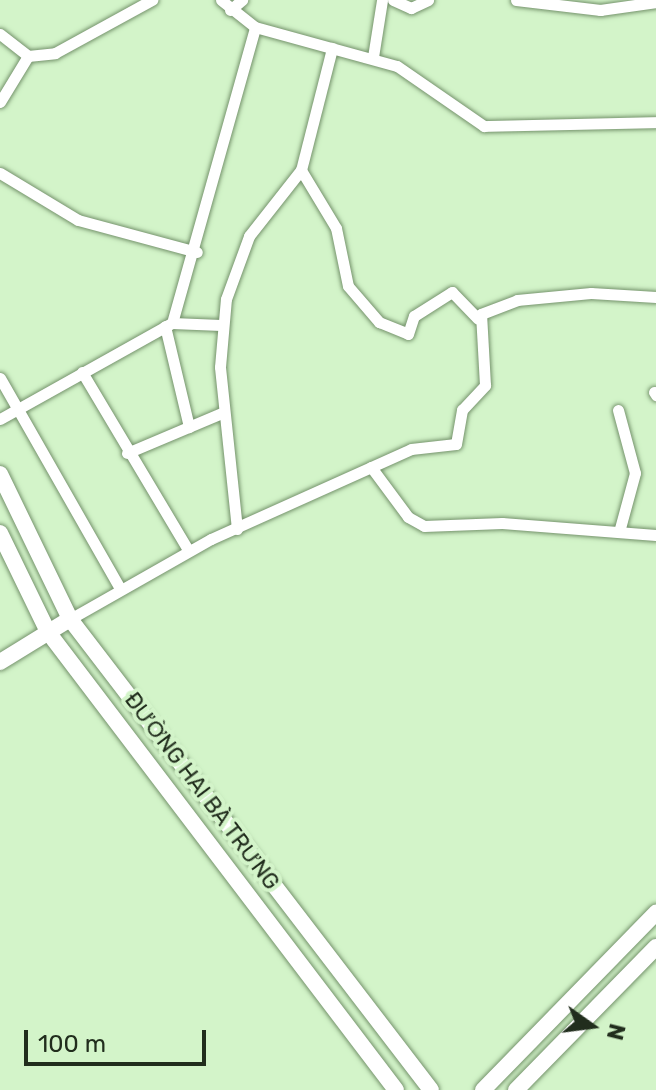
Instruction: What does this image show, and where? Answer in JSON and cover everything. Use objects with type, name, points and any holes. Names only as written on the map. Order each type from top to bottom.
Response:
[{"type":"street","points":[[0,102],[28,56],[81,45],[152,0]]},
{"type":"street","points":[[221,0],[255,27],[373,57],[484,126],[656,122]]},
{"type":"street","points":[[230,10],[242,0]]},
{"type":"street","points":[[373,57],[382,0]]},
{"type":"street","points":[[393,0],[411,8],[428,0]]},
{"type":"street","points":[[516,0],[600,10],[656,2]]},
{"type":"street","points":[[189,427],[169,324],[197,252],[255,27]]},
{"type":"street","points":[[0,34],[28,56]]},
{"type":"street","points":[[237,529],[224,412],[221,325],[249,236],[301,170],[332,48]]},
{"type":"street","points":[[0,662],[188,550],[371,467],[461,439],[462,410],[485,385],[478,319],[452,292],[414,316],[408,334],[379,322],[348,286],[336,228],[301,170]]},
{"type":"street","points":[[0,173],[78,220],[197,252]]},
{"type":"street","points":[[478,319],[517,300],[591,293],[656,297]]},
{"type":"street","points":[[0,419],[169,324],[221,325]]},
{"type":"street","points":[[82,372],[127,453],[188,550]]},
{"type":"street","points":[[0,378],[22,409],[120,588]]},
{"type":"street","points":[[618,410],[635,473],[619,532]]},
{"type":"street","points":[[127,453],[224,412]]},
{"type":"street","points":[[371,467],[408,517],[424,526],[656,535]]},
{"type":"street","name":"ĐƯỜNG HAI BÀ TRƯNG","points":[[0,474],[70,619],[431,1090]]},
{"type":"street","name":"ĐƯỜNG HAI BÀ TRƯNG","points":[[0,533],[48,632],[396,1090]]},
{"type":"street","points":[[483,1090],[656,913]]},
{"type":"street","points":[[516,1090],[653,953]]}]
